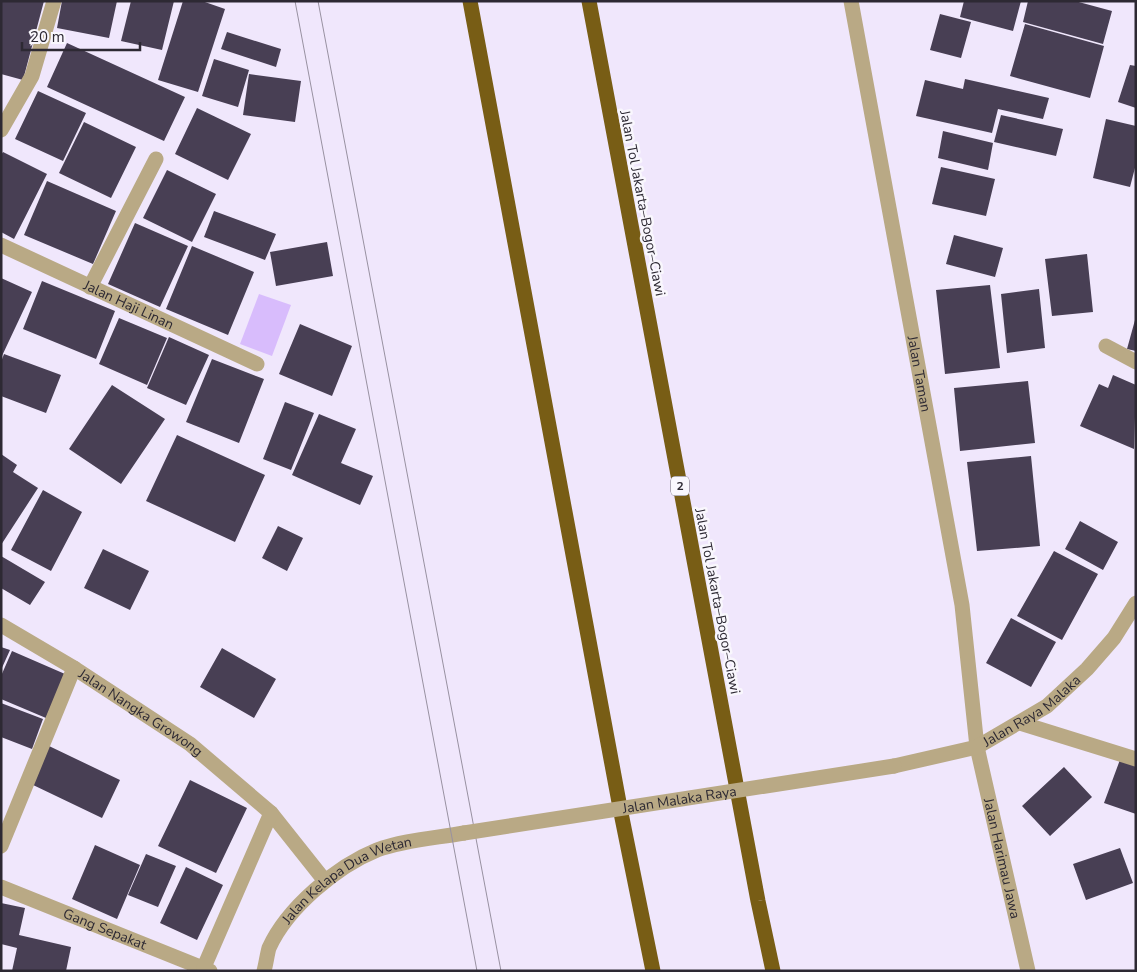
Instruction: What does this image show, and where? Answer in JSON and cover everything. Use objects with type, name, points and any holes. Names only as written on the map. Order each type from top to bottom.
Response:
[{"type":"highway","points":[[470,1],[616,784],[653,971]]},
{"type":"highway","name":"Jalan Tol Jakarta–Bogor–Ciawi","points":[[589,1],[758,901],[773,971]]},
{"type":"street","points":[[1,130],[32,76],[54,1]]},
{"type":"street","name":"Jalan Taman","points":[[851,1],[962,605],[976,747]]},
{"type":"street","points":[[90,287],[156,159]]},
{"type":"street","name":"Jalan Haji Linan","points":[[1,245],[257,364]]},
{"type":"street","points":[[1106,346],[1136,362]]},
{"type":"street","name":"Jalan Raya Malaka","points":[[894,766],[976,747],[1047,706],[1087,669],[1114,638],[1136,603]]},
{"type":"street","name":"Jalan Nangka Growong","points":[[1,625],[74,668],[190,744],[271,813],[325,881]]},
{"type":"street","points":[[1,846],[74,668]]},
{"type":"street","points":[[1020,723],[1136,759]]},
{"type":"street","name":"Jalan Harimau Jawa","points":[[976,747],[1028,971]]},
{"type":"street","name":"Jalan Malaka Raya","points":[[464,833],[894,766]]},
{"type":"street","points":[[207,969],[271,813]]},
{"type":"street","name":"Jalan Kelapa Dua Wetan","points":[[264,971],[269,948],[290,917],[325,881],[352,861],[379,849],[464,833]]},
{"type":"street","name":"Gang Sepakat","points":[[1,887],[207,969]]},
{"type":"shaded area","points":[[259,294],[291,305],[272,356],[240,344]]},
{"type":"building","points":[[1,1],[44,1],[23,80],[1,74]]},
{"type":"building","points":[[62,1],[117,1],[109,38],[57,28]]},
{"type":"building","points":[[131,1],[174,1],[162,50],[121,41]]},
{"type":"building","points":[[183,1],[202,1],[225,9],[198,92],[158,80]]},
{"type":"building","points":[[964,1],[1021,1],[1013,31],[960,17]]},
{"type":"building","points":[[1028,1],[1075,1],[1112,11],[1103,44],[1023,22]]},
{"type":"building","points":[[940,14],[971,22],[961,58],[930,50]]},
{"type":"building","points":[[1025,24],[1104,46],[1090,98],[1010,76]]},
{"type":"building","points":[[227,32],[281,49],[276,67],[221,49]]},
{"type":"building","points":[[67,43],[185,97],[164,141],[47,87]]},
{"type":"building","points":[[214,59],[249,70],[238,107],[202,96]]},
{"type":"building","points":[[1130,65],[1136,66],[1136,108],[1118,102]]},
{"type":"building","points":[[249,74],[301,81],[295,122],[243,115]]},
{"type":"building","points":[[965,79],[1049,98],[1043,119],[998,109],[992,133],[916,116],[925,80],[963,89]]},
{"type":"building","points":[[38,91],[86,113],[63,161],[15,139]]},
{"type":"building","points":[[197,108],[251,134],[228,180],[175,154]]},
{"type":"building","points":[[1001,115],[1063,129],[1056,156],[994,142]]},
{"type":"building","points":[[1106,119],[1136,126],[1136,164],[1130,187],[1093,178]]},
{"type":"building","points":[[84,122],[136,147],[111,198],[59,173]]},
{"type":"building","points":[[943,131],[993,143],[988,170],[938,158]]},
{"type":"building","points":[[3,152],[47,174],[14,239],[1,232],[1,155]]},
{"type":"building","points":[[941,167],[995,179],[986,216],[932,204]]},
{"type":"building","points":[[167,170],[216,194],[192,242],[143,218]]},
{"type":"building","points":[[47,181],[116,211],[93,264],[24,235]]},
{"type":"building","points":[[214,211],[276,234],[265,260],[204,237]]},
{"type":"building","points":[[135,223],[188,246],[160,307],[108,284]]},
{"type":"building","points":[[954,235],[1003,248],[995,277],[946,264]]},
{"type":"building","points":[[327,242],[333,276],[276,286],[270,252]]},
{"type":"building","points":[[192,246],[254,272],[228,335],[166,309]]},
{"type":"building","points":[[1087,254],[1093,312],[1052,316],[1045,259]]},
{"type":"building","points":[[1,278],[32,292],[1,358]]},
{"type":"building","points":[[42,281],[115,311],[96,359],[23,329]]},
{"type":"building","points":[[990,285],[1000,368],[945,374],[936,290]]},
{"type":"building","points":[[1039,289],[1045,348],[1007,353],[1001,294]]},
{"type":"building","points":[[119,318],[167,338],[147,385],[99,364]]},
{"type":"building","points":[[1136,320],[1136,351],[1127,349]]},
{"type":"building","points":[[300,324],[352,346],[332,396],[279,374]]},
{"type":"building","points":[[169,337],[209,355],[186,405],[147,388]]},
{"type":"building","points":[[4,354],[61,375],[46,413],[1,396],[1,362]]},
{"type":"building","points":[[212,359],[264,379],[239,443],[186,422]]},
{"type":"building","points":[[1113,375],[1136,385],[1134,449],[1080,426],[1099,384],[1108,388]]},
{"type":"building","points":[[1028,381],[1035,443],[960,451],[954,388]]},
{"type":"building","points":[[112,385],[165,419],[121,484],[69,449]]},
{"type":"building","points":[[285,402],[314,413],[291,470],[263,459]]},
{"type":"building","points":[[319,414],[356,429],[341,463],[373,476],[360,505],[292,475]]},
{"type":"building","points":[[177,435],[265,475],[235,542],[146,501]]},
{"type":"building","points":[[1,454],[17,465],[13,472],[38,488],[1,545]]},
{"type":"building","points":[[1031,456],[1040,546],[977,551],[967,462]]},
{"type":"building","points":[[43,490],[82,512],[51,571],[11,550]]},
{"type":"building","points":[[1080,521],[1118,542],[1103,570],[1065,549]]},
{"type":"building","points":[[278,526],[303,538],[287,571],[262,558]]},
{"type":"building","points":[[103,549],[149,571],[130,610],[84,588]]},
{"type":"building","points":[[1054,551],[1098,574],[1062,640],[1017,616]]},
{"type":"building","points":[[1,556],[45,582],[30,605],[1,588]]},
{"type":"building","points":[[1011,618],[1056,642],[1031,687],[986,663]]},
{"type":"building","points":[[1,647],[10,650],[1,670]]},
{"type":"building","points":[[222,648],[276,679],[254,718],[200,687]]},
{"type":"building","points":[[12,651],[65,674],[46,718],[1,699],[1,676]]},
{"type":"building","points":[[1,703],[43,719],[32,749],[1,737]]},
{"type":"building","points":[[49,746],[120,780],[102,818],[31,784]]},
{"type":"building","points":[[1121,757],[1136,762],[1136,814],[1104,803]]},
{"type":"building","points":[[1064,767],[1092,797],[1050,836],[1022,806]]},
{"type":"building","points":[[190,780],[247,808],[216,873],[158,846]]},
{"type":"building","points":[[95,845],[140,865],[117,919],[72,899]]},
{"type":"building","points":[[1120,848],[1133,883],[1086,900],[1073,864]]},
{"type":"building","points":[[146,854],[176,866],[158,907],[128,895]]},
{"type":"building","points":[[186,867],[223,885],[197,940],[160,923]]},
{"type":"building","points":[[1,903],[25,908],[19,935],[71,947],[66,971],[12,971],[17,948],[1,944]]},
{"type":"tram line","points":[[295,1],[477,971]]},
{"type":"tram line","points":[[318,1],[501,971]]}]
